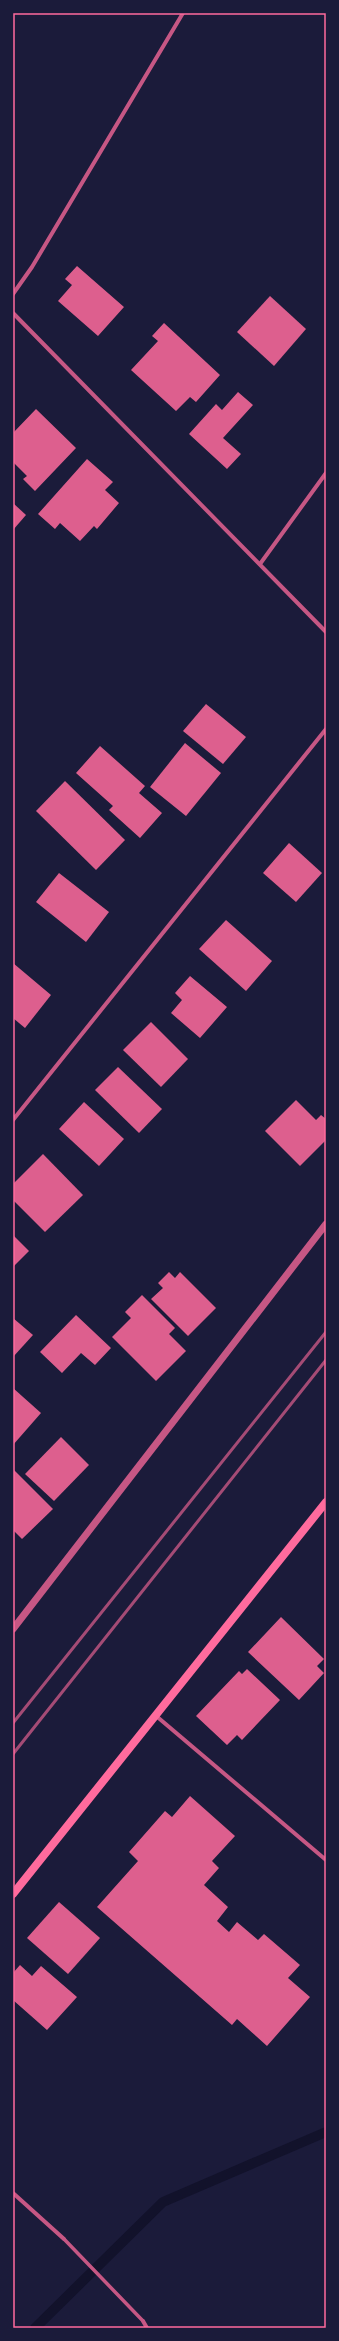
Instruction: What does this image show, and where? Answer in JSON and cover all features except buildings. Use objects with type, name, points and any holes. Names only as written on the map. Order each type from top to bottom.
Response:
[{"type":"main road","points":[[13,1894],[326,1502]]},
{"type":"street","points":[[13,294],[32,266],[184,13]]},
{"type":"street","points":[[13,313],[326,632]]},
{"type":"street","points":[[260,564],[326,473]]},
{"type":"street","points":[[13,1120],[326,729]]},
{"type":"street","points":[[13,1629],[326,1224]]},
{"type":"street","points":[[155,1715],[326,1860]]},
{"type":"street","points":[[13,2193],[64,2239],[143,2321],[147,2328]]},
{"type":"waterway","points":[[35,2328],[163,2202],[326,2132]]},
{"type":"railway","points":[[13,1723],[326,1332]]},
{"type":"railway","points":[[13,1754],[326,1360]]}]
